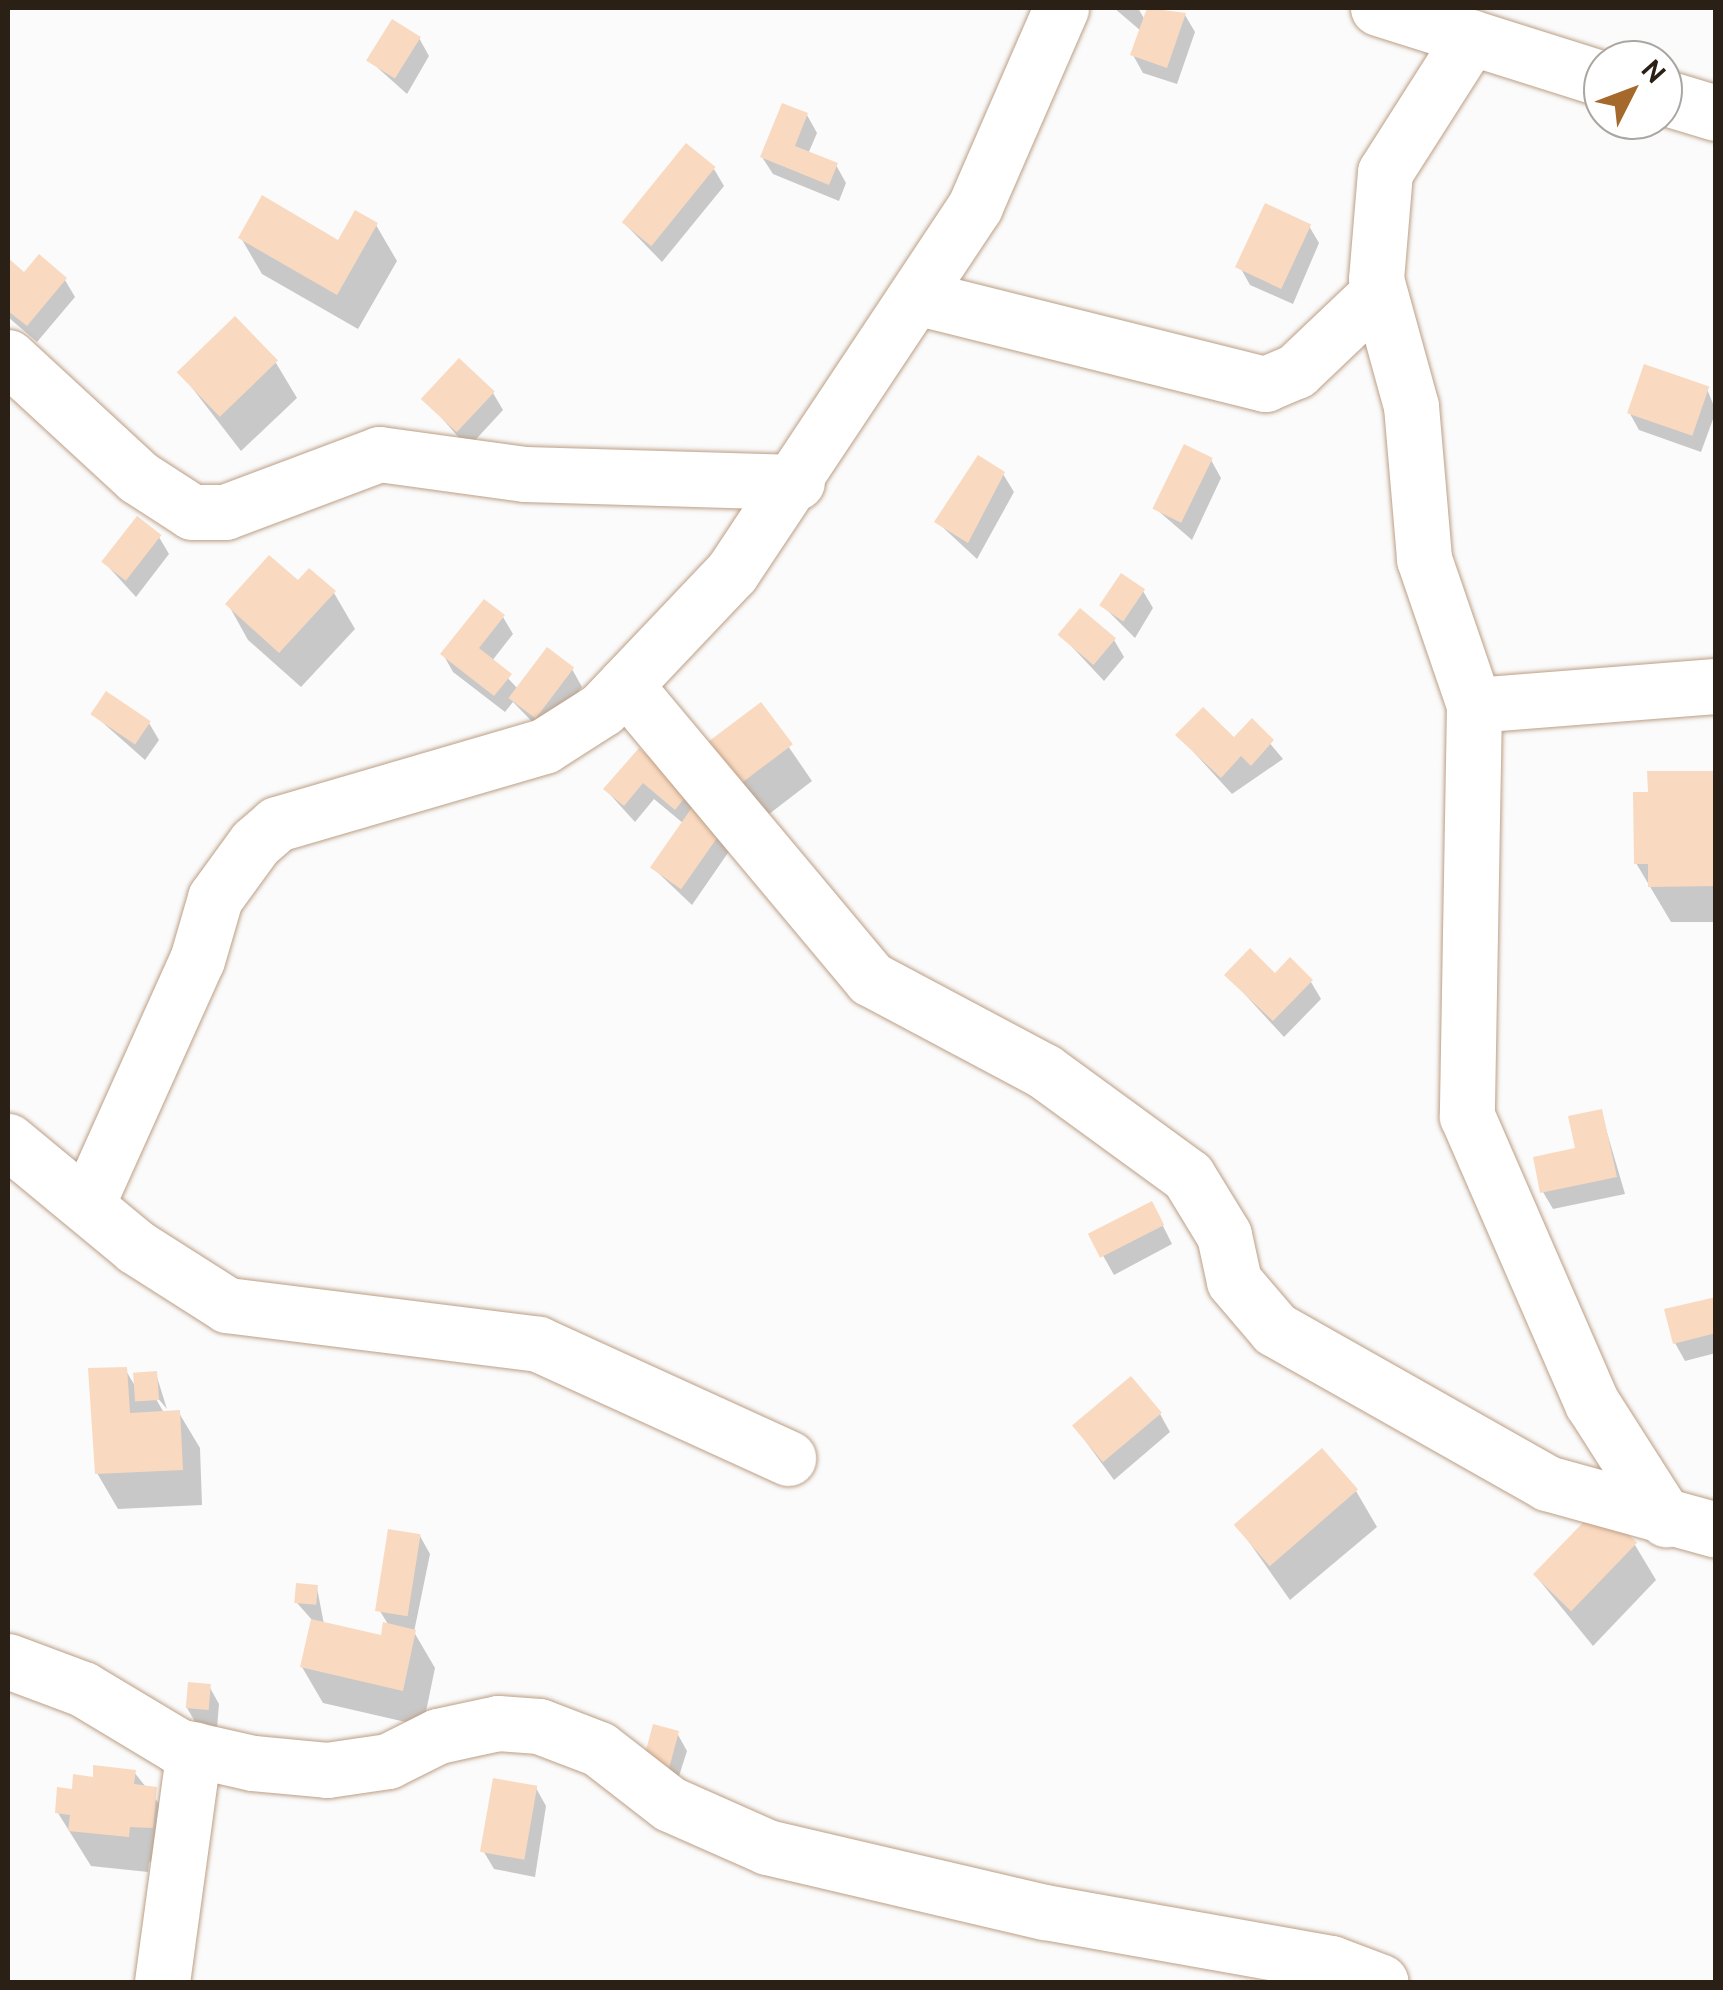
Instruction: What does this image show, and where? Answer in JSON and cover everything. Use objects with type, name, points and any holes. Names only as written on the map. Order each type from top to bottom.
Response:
[{"type":"street","points":[[88,1202],[197,960],[215,898],[254,844],[277,824],[544,746],[625,685],[732,572],[797,482],[916,297],[1011,136],[1061,8]]},
{"type":"street","points":[[1378,8],[1583,73]]},
{"type":"street","points":[[1471,37],[1384,172],[1378,294],[1411,406],[1424,560],[1474,705],[1467,1116],[1592,1403],[1691,1524]]},
{"type":"street","points":[[1683,103],[1716,113]]},
{"type":"street","points":[[916,297],[1265,384],[1296,370],[1378,294]]},
{"type":"street","points":[[8,357],[138,477],[192,512],[226,512],[379,454],[525,474],[797,482]]},
{"type":"street","points":[[625,685],[870,979],[1044,1071],[1188,1176],[1224,1235],[1234,1280],[1274,1329],[1493,1458],[1691,1524]]},
{"type":"street","points":[[1474,705],[1716,686]]},
{"type":"street","points":[[8,1142],[88,1202],[136,1247],[228,1305],[538,1344],[788,1458]]},
{"type":"street","points":[[8,1662],[83,1688],[194,1749],[327,1770],[388,1761],[438,1736],[498,1723],[539,1726],[599,1749],[670,1804],[767,1847],[1099,1923],[1331,1963],[1381,1982]]},
{"type":"street","points":[[162,1982],[194,1749]]},
{"type":"building","points":[[1147,8],[1186,13],[1167,68],[1130,55]]},
{"type":"building","points":[[392,19],[421,37],[395,79],[366,61]]},
{"type":"building","points":[[782,103],[808,113],[795,146],[838,163],[829,185],[760,157]]},
{"type":"building","points":[[686,143],[716,167],[651,246],[622,222]]},
{"type":"building","points":[[262,195],[338,240],[355,210],[378,223],[337,295],[238,238]]},
{"type":"building","points":[[1265,203],[1311,225],[1281,289],[1235,267]]},
{"type":"building","points":[[39,254],[67,278],[27,326],[8,311],[8,258],[24,272]]},
{"type":"building","points":[[235,316],[278,361],[220,417],[177,372]]},
{"type":"building","points":[[459,358],[495,391],[457,432],[421,399]]},
{"type":"building","points":[[1644,364],[1709,386],[1692,436],[1627,413]]},
{"type":"building","points":[[1184,444],[1213,458],[1181,523],[1152,509]]},
{"type":"building","points":[[978,455],[1005,472],[968,543],[934,522]]},
{"type":"building","points":[[137,516],[161,535],[126,581],[101,562]]},
{"type":"building","points":[[269,555],[298,580],[309,568],[336,591],[279,653],[225,604]]},
{"type":"building","points":[[1121,573],[1145,589],[1123,622],[1099,605]]},
{"type":"building","points":[[484,599],[505,615],[479,648],[512,674],[494,696],[440,654]]},
{"type":"building","points":[[1080,608],[1116,638],[1094,665],[1058,635]]},
{"type":"building","points":[[547,647],[574,667],[536,719],[508,698]]},
{"type":"building","points":[[106,691],[151,721],[135,744],[90,714]]},
{"type":"building","points":[[761,702],[793,744],[727,794],[696,751]]},
{"type":"building","points":[[1203,707],[1234,737],[1252,718],[1274,740],[1251,766],[1241,756],[1221,778],[1175,735]]},
{"type":"building","points":[[639,748],[690,791],[675,810],[643,783],[624,806],[603,789]]},
{"type":"building","points":[[1647,771],[1716,771],[1716,886],[1648,887],[1648,864],[1634,864],[1633,792],[1648,792]]},
{"type":"building","points":[[693,806],[724,828],[681,889],[650,867]]},
{"type":"building","points":[[1250,948],[1275,973],[1290,957],[1313,980],[1273,1021],[1224,975]]},
{"type":"building","points":[[1602,1109],[1617,1177],[1540,1193],[1533,1157],[1575,1148],[1568,1116]]},
{"type":"building","points":[[1152,1201],[1164,1225],[1100,1258],[1088,1234]]},
{"type":"building","points":[[1716,1297],[1716,1333],[1673,1344],[1664,1309]]},
{"type":"building","points":[[127,1367],[130,1413],[180,1410],[183,1470],[95,1474],[88,1368]]},
{"type":"building","points":[[157,1371],[159,1400],[135,1402],[133,1373]]},
{"type":"building","points":[[1131,1376],[1162,1413],[1103,1462],[1072,1425]]},
{"type":"building","points":[[1322,1448],[1358,1490],[1270,1566],[1234,1525]]},
{"type":"building","points":[[1599,1506],[1637,1543],[1571,1611],[1533,1574]]},
{"type":"building","points":[[388,1529],[421,1534],[408,1616],[375,1611]]},
{"type":"building","points":[[296,1583],[318,1585],[316,1605],[294,1603]]},
{"type":"building","points":[[311,1619],[381,1635],[383,1622],[416,1630],[403,1691],[300,1667]]},
{"type":"building","points":[[188,1682],[211,1684],[209,1710],[186,1708]]},
{"type":"building","points":[[653,1724],[679,1731],[666,1781],[640,1774]]},
{"type":"building","points":[[93,1765],[136,1770],[134,1784],[157,1787],[153,1828],[130,1827],[129,1837],[68,1831],[70,1815],[55,1813],[57,1787],[72,1789],[73,1774],[93,1777]]},
{"type":"building","points":[[493,1778],[537,1786],[524,1860],[480,1852]]}]
